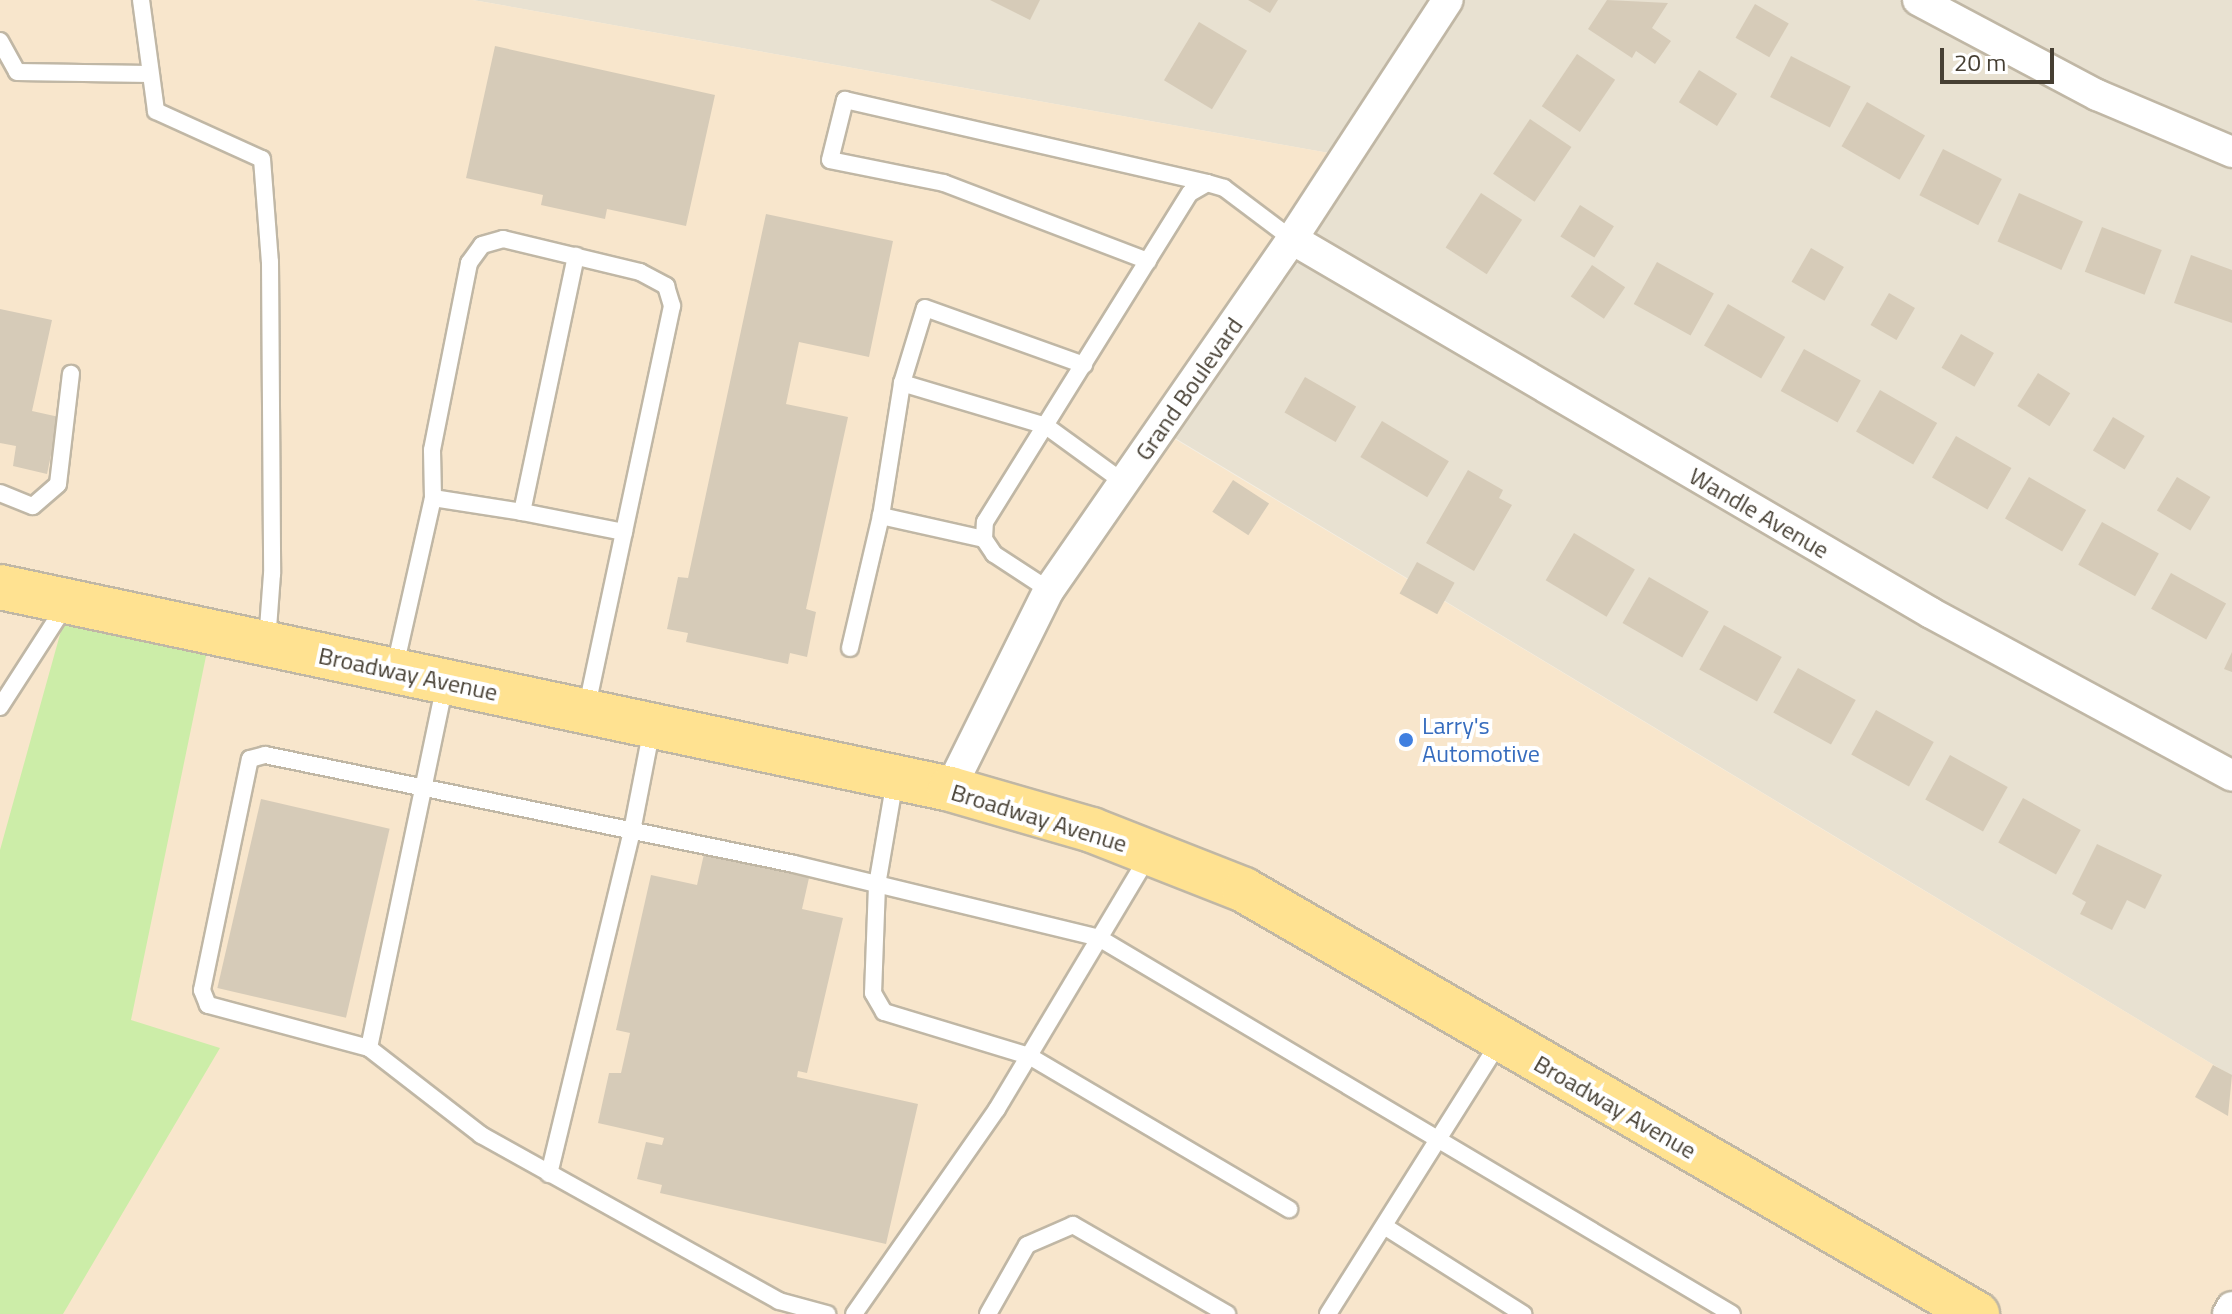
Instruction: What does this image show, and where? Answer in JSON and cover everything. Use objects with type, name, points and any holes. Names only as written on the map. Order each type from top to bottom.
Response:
[{"type":"main road","name":"Broadway Avenue","points":[[0,587],[950,789],[1092,830],[1244,890],[1500,1041],[1977,1314]]},
{"type":"street","name":"Grand Boulevard","points":[[950,789],[1049,590],[1292,239],[1448,0]]},
{"type":"street","points":[[1918,0],[2097,95],[2232,152]]},
{"type":"street","name":"Wandle Avenue","points":[[1292,239],[1931,613],[2162,743],[2232,776]]},
{"type":"street","points":[[2228,1314],[2232,1307]]},
{"type":"lane","points":[[141,0],[156,111],[262,159],[270,262],[272,574],[267,644]]},
{"type":"lane","points":[[0,41],[17,72],[150,74]]},
{"type":"lane","points":[[1148,261],[944,183],[830,160],[845,100],[1224,188],[1292,239]]},
{"type":"lane","points":[[1049,590],[994,554],[984,539],[985,522],[1190,193],[1207,183]]},
{"type":"lane","points":[[394,671],[433,498],[432,450],[469,263],[482,245],[503,239],[640,272],[666,286],[672,306],[585,712]]},
{"type":"lane","points":[[522,512],[576,256]]},
{"type":"lane","points":[[850,648],[881,516],[902,383],[925,308],[1084,365]]},
{"type":"lane","points":[[0,493],[33,506],[58,484],[71,374]]},
{"type":"lane","points":[[902,383],[1046,426],[1123,482]]},
{"type":"lane","points":[[433,498],[624,532]]},
{"type":"lane","points":[[881,516],[984,539]]},
{"type":"lane","points":[[0,707],[69,602]]},
{"type":"lane","points":[[369,1048],[446,682]]},
{"type":"lane","points":[[549,1174],[632,831],[652,726]]},
{"type":"lane","points":[[827,1314],[779,1301],[481,1135],[369,1048],[208,1005],[202,990],[250,759],[265,755],[632,831],[1099,938],[1437,1143],[1732,1314]]},
{"type":"lane","points":[[895,778],[877,885],[873,993],[884,1012],[1029,1056],[1289,1209]]},
{"type":"lane","points":[[854,1314],[1029,1056],[1150,853]]},
{"type":"lane","points":[[1328,1314],[1500,1041]]},
{"type":"lane","points":[[988,1314],[1027,1245],[1073,1225],[1227,1314]]},
{"type":"lane","points":[[1384,1226],[1523,1314]]},
{"type":"shaded area","points":[[0,0],[473,0],[1346,156],[1160,430],[2232,1076],[2232,1314],[0,1314]]},
{"type":"shaded area","points":[[473,0],[2232,0],[2232,1076],[1160,429],[1346,156]]},
{"type":"green space","points":[[69,602],[211,632],[131,1020],[220,1048],[63,1314],[0,1314],[0,850]]},
{"type":"building","points":[[990,0],[1040,0],[1030,20]]},
{"type":"building","points":[[1248,0],[1278,0],[1270,13]]},
{"type":"building","points":[[1607,0],[1668,3],[1652,28],[1671,41],[1655,64],[1636,51],[1632,58],[1588,29]]},
{"type":"building","points":[[1755,4],[1789,24],[1769,57],[1736,38]]},
{"type":"building","points":[[1199,22],[1247,51],[1212,109],[1164,80]]},
{"type":"building","points":[[495,46],[715,95],[686,226],[607,209],[605,219],[541,205],[543,195],[466,178]]},
{"type":"building","points":[[1577,54],[1615,80],[1580,132],[1542,106]]},
{"type":"building","points":[[1791,56],[1851,86],[1830,127],[1770,97]]},
{"type":"building","points":[[1699,70],[1737,94],[1717,126],[1679,102]]},
{"type":"building","points":[[1867,102],[1925,136],[1900,180],[1842,146]]},
{"type":"building","points":[[1530,119],[1571,147],[1535,202],[1493,174]]},
{"type":"building","points":[[1943,149],[2002,179],[1978,225],[1919,195]]},
{"type":"building","points":[[1481,193],[1522,220],[1487,274],[1446,248]]},
{"type":"building","points":[[2019,193],[2083,221],[2061,270],[1997,241]]},
{"type":"building","points":[[1580,205],[1614,226],[1594,258],[1560,236]]},
{"type":"building","points":[[766,214],[893,241],[869,357],[799,342],[786,404],[848,417],[806,609],[816,612],[807,657],[790,653],[788,664],[686,642],[688,633],[667,629],[678,577],[688,578]]},
{"type":"building","points":[[2102,227],[2162,250],[2145,295],[2085,272]]},
{"type":"building","points":[[1811,248],[1844,267],[1824,301],[1792,282]]},
{"type":"building","points":[[2191,255],[2232,270],[2232,323],[2174,303]]},
{"type":"building","points":[[1657,262],[1714,294],[1691,335],[1634,304]]},
{"type":"building","points":[[1592,265],[1625,287],[1604,319],[1571,297]]},
{"type":"building","points":[[1889,293],[1915,308],[1896,340],[1870,325]]},
{"type":"building","points":[[1728,304],[1785,337],[1761,379],[1704,346]]},
{"type":"building","points":[[0,309],[52,320],[32,411],[59,417],[47,474],[13,466],[16,446],[0,443]]},
{"type":"building","points":[[1961,334],[1994,353],[1974,387],[1942,368]]},
{"type":"building","points":[[1804,349],[1861,381],[1838,422],[1781,391]]},
{"type":"building","points":[[2038,373],[2070,393],[2050,426],[2017,406]]},
{"type":"building","points":[[1305,377],[1356,406],[1336,442],[1284,413]]},
{"type":"building","points":[[1880,390],[1937,423],[1913,465],[1856,432]]},
{"type":"building","points":[[2113,417],[2145,436],[2125,469],[2093,450]]},
{"type":"building","points":[[1382,421],[1449,461],[1427,497],[1360,457]]},
{"type":"building","points":[[1956,436],[2011,468],[1987,510],[1932,478]]},
{"type":"building","points":[[1468,470],[1503,490],[1499,498],[1512,505],[1474,571],[1426,543]]},
{"type":"building","points":[[2029,477],[2086,510],[2062,552],[2005,519]]},
{"type":"building","points":[[2177,477],[2210,497],[2190,531],[2157,510]]},
{"type":"building","points":[[1233,480],[1269,503],[1248,535],[1212,512]]},
{"type":"building","points":[[2102,522],[2159,554],[2135,596],[2078,565]]},
{"type":"building","points":[[1574,533],[1635,570],[1607,617],[1546,580]]},
{"type":"building","points":[[1417,562],[1455,583],[1437,614],[1400,593]]},
{"type":"building","points":[[2171,573],[2226,604],[2206,639],[2151,609]]},
{"type":"building","points":[[1649,577],[1709,612],[1682,657],[1622,623]]},
{"type":"building","points":[[1724,625],[1782,657],[1757,702],[1699,670]]},
{"type":"building","points":[[2232,652],[2232,672],[2224,669]]},
{"type":"building","points":[[1798,668],[1856,700],[1831,745],[1773,713]]},
{"type":"building","points":[[1876,710],[1934,742],[1909,787],[1851,755]]},
{"type":"building","points":[[1950,755],[2008,787],[1983,832],[1925,800]]},
{"type":"building","points":[[2023,798],[2081,830],[2056,875],[1998,843]]},
{"type":"building","points":[[261,799],[390,829],[346,1018],[217,988]]},
{"type":"building","points":[[2097,844],[2162,875],[2145,909],[2127,900],[2112,930],[2080,914],[2086,902],[2072,894]]},
{"type":"building","points":[[704,854],[809,878],[802,909],[843,918],[807,1073],[798,1071],[797,1077],[918,1104],[886,1244],[660,1193],[662,1185],[637,1179],[646,1142],[662,1145],[664,1138],[598,1123],[609,1073],[621,1073],[630,1033],[616,1030],[651,875],[697,885]]},
{"type":"building","points":[[2213,1065],[2232,1075],[2228,1116],[2195,1097]]},
{"type":"place","name":"Larry's Automotive","points":[[1406,740]]}]
